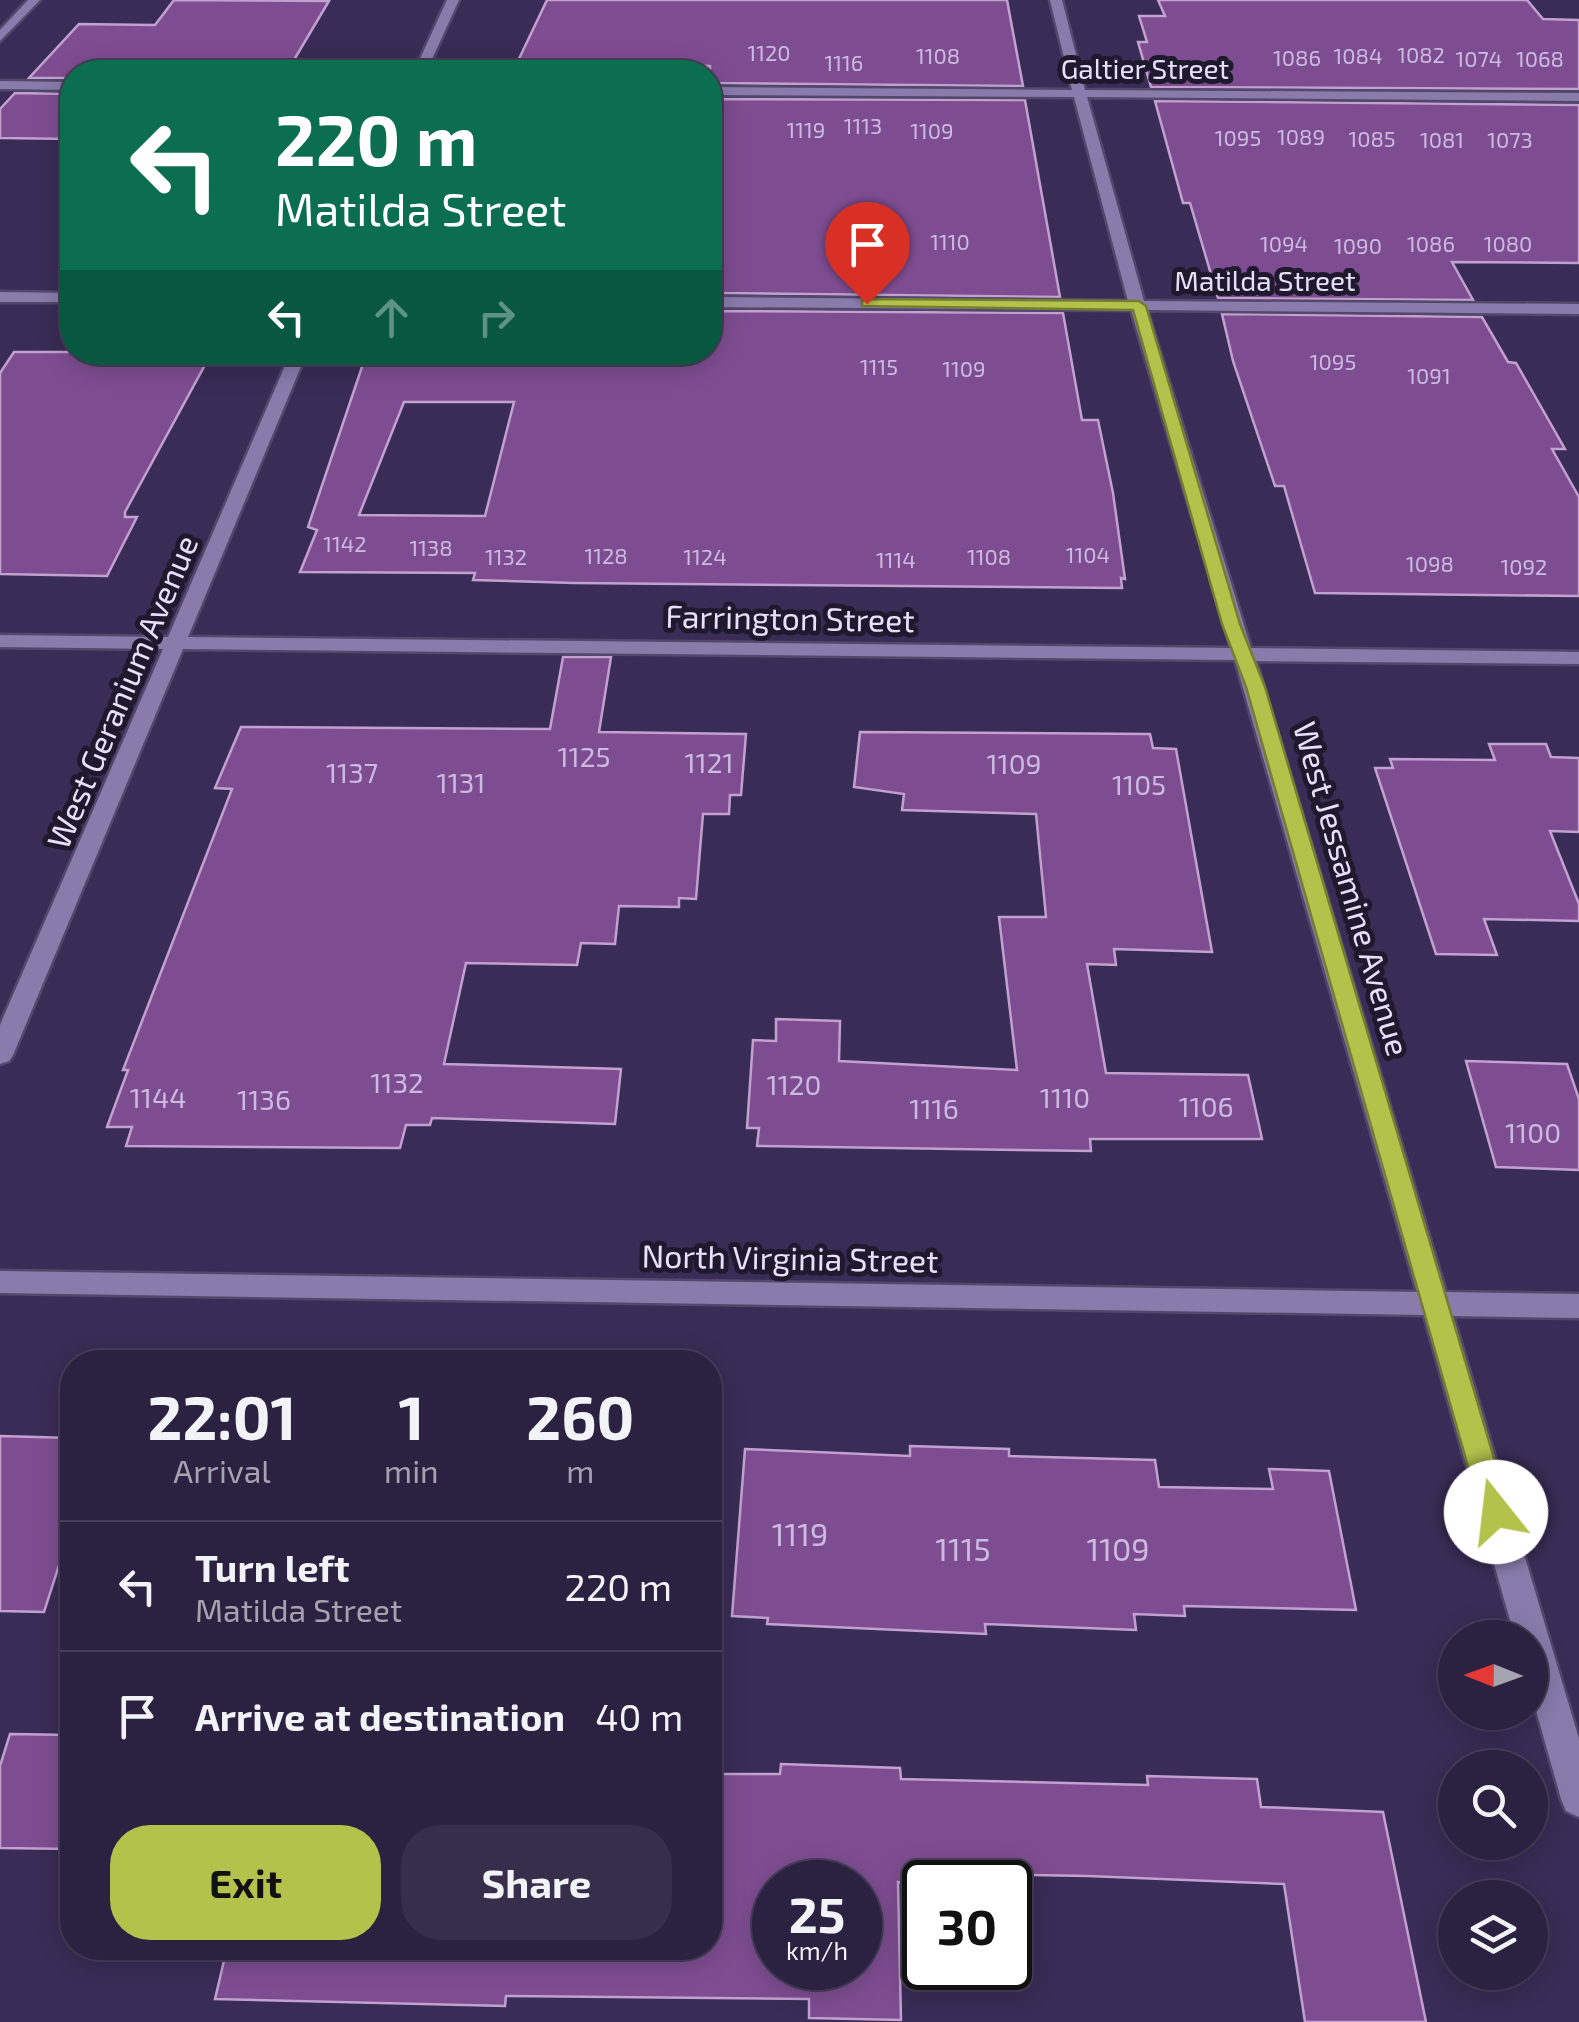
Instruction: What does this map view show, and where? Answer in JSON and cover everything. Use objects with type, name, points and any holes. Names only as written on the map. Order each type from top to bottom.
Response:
[{"type":"street","points":[[0,36],[34,0]]},
{"type":"street","points":[[425,60],[452,0]]},
{"type":"street","name":"West Jessamine Avenue","points":[[1056,0],[1078,94],[1231,624],[1246,655],[1579,1799]]},
{"type":"street","points":[[0,85],[60,86]]},
{"type":"street","name":"Galtier Street","points":[[722,91],[1579,98]]},
{"type":"street","points":[[0,298],[60,298]]},
{"type":"street","name":"Matilda Street","points":[[722,302],[1579,309]]},
{"type":"street","name":"West Geranium Avenue","points":[[0,1054],[294,365]]},
{"type":"street","name":"Farrington Street","points":[[0,640],[1579,658]]},
{"type":"street","name":"North Virginia Street","points":[[0,1282],[1579,1306]]},
{"type":"building","points":[[174,0],[329,1],[294,60],[60,60],[60,78],[29,78],[79,24],[155,25]]},
{"type":"building","points":[[547,0],[1007,0],[1023,86],[722,83],[722,60],[518,60]]},
{"type":"building","points":[[1158,0],[1527,0],[1543,19],[1579,20],[1579,89],[1151,87],[1138,42],[1147,42],[1139,16],[1165,16]]},
{"type":"building","points":[[15,93],[60,94],[60,139],[0,138],[0,109]]},
{"type":"building","points":[[722,99],[1025,100],[1060,297],[722,293]]},
{"type":"building","points":[[1155,101],[1579,105],[1579,263],[1452,262],[1473,300],[1218,298],[1190,203],[1183,203]]},
{"type":"building","points":[[722,311],[1063,313],[1082,420],[1098,420],[1125,579],[1121,578],[1122,588],[574,583],[473,580],[475,573],[300,572],[317,530],[308,527],[363,365],[722,365]],"holes":[[[404,402],[514,402],[485,516],[359,515]]]},
{"type":"building","points":[[1222,314],[1482,317],[1508,362],[1516,363],[1565,449],[1552,449],[1579,497],[1579,596],[1315,593],[1284,486],[1275,486],[1233,361]]},
{"type":"building","points":[[14,352],[60,352],[60,365],[205,365],[125,512],[125,517],[137,517],[107,576],[0,574],[0,373]]},
{"type":"building","points":[[563,657],[611,657],[599,732],[746,734],[741,795],[730,795],[729,814],[703,814],[696,899],[679,898],[679,907],[619,906],[615,944],[581,943],[577,965],[466,963],[444,1064],[621,1069],[615,1124],[432,1118],[430,1125],[406,1125],[400,1148],[126,1146],[132,1127],[107,1127],[128,1070],[123,1070],[232,789],[215,788],[241,727],[550,729]]},
{"type":"building","points":[[860,732],[1150,734],[1153,748],[1176,749],[1212,952],[1114,949],[1116,965],[1087,964],[1106,1073],[1248,1075],[1262,1139],[1090,1139],[1091,1151],[757,1146],[759,1128],[747,1128],[753,1040],[776,1041],[776,1019],[840,1021],[839,1061],[1017,1070],[999,917],[1046,917],[1036,814],[902,810],[904,794],[854,787]]},
{"type":"building","points":[[1489,744],[1546,744],[1551,757],[1579,758],[1579,832],[1550,831],[1579,904],[1579,921],[1484,919],[1497,955],[1436,954],[1375,768],[1393,768],[1390,759],[1495,760]]},
{"type":"building","points":[[1466,1061],[1567,1064],[1579,1099],[1579,1170],[1496,1167]]},
{"type":"building","points":[[0,1436],[60,1438],[60,1562],[44,1612],[0,1611]]},
{"type":"building","points":[[910,1446],[1009,1449],[1009,1456],[1155,1460],[1159,1487],[1273,1489],[1269,1469],[1329,1471],[1356,1610],[1184,1606],[1185,1616],[1134,1614],[1136,1630],[985,1624],[986,1634],[767,1624],[768,1618],[732,1616],[745,1449],[910,1456]]},
{"type":"building","points":[[10,1734],[60,1735],[60,1849],[0,1848],[0,1766]]},
{"type":"building","points":[[781,1764],[900,1768],[901,1779],[1148,1785],[1147,1776],[1257,1779],[1261,1807],[1383,1812],[1426,2022],[1305,2022],[1284,1884],[1032,1875],[1032,1860],[902,1860],[902,1883],[898,1882],[901,2020],[809,2018],[809,1999],[506,1996],[505,2006],[215,1999],[224,1960],[722,1960],[722,1774],[780,1774]]},
{"type":"route","points":[[867,304],[1139,306],[1231,624],[1256,687],[1496,1512]]}]
